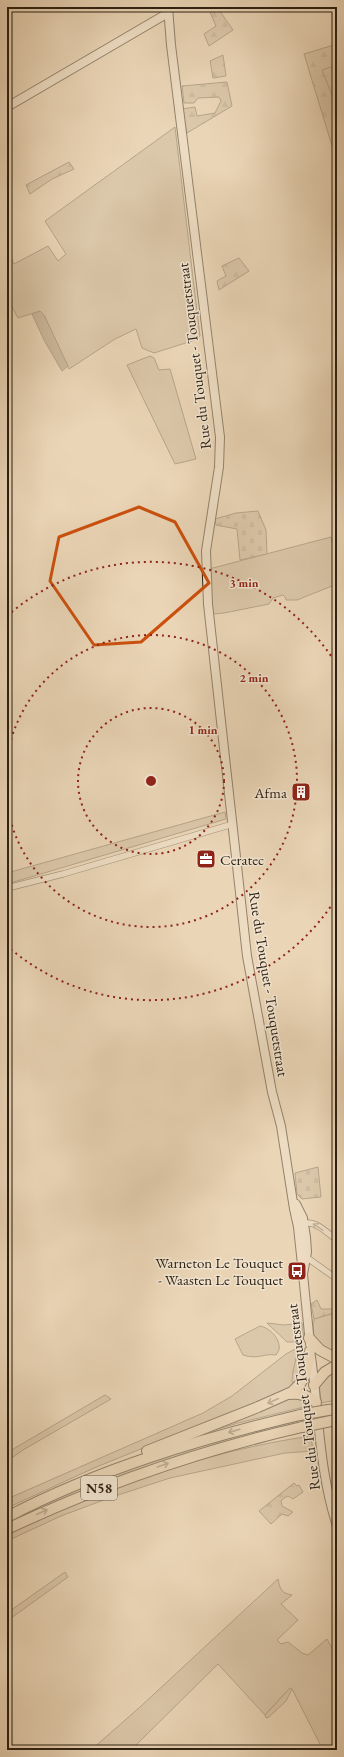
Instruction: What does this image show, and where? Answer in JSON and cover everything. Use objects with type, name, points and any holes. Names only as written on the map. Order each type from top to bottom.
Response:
[{"type":"highway","points":[[309,1338],[320,1350],[337,1359]]},
{"type":"highway","points":[[117,1469],[128,1459],[288,1394],[300,1384],[306,1374],[310,1351]]},
{"type":"highway","points":[[314,1385],[325,1372],[337,1365]]},
{"type":"highway","points":[[288,1394],[303,1394],[316,1402]]},
{"type":"highway","name":"N58","points":[[7,1518],[56,1494],[153,1455],[300,1416],[333,1410]]},
{"type":"highway","name":"N58","points":[[7,1529],[78,1497],[142,1472],[225,1446],[302,1427],[335,1421]]},
{"type":"main road","points":[[7,107],[169,9]]},
{"type":"main road","name":"Rue du Touquet - Touquetstraat","points":[[169,9],[220,438],[219,467],[206,547],[206,585],[247,956],[272,1092],[281,1126],[292,1194],[307,1242],[306,1256],[302,1271]]},
{"type":"main road","name":"Rue du Touquet - Touquetstraat","points":[[301,1225],[302,1271],[326,1486],[337,1526]]},
{"type":"street","points":[[7,888],[63,874],[233,824]]},
{"type":"street","points":[[301,1225],[313,1223],[337,1240]]},
{"type":"street","points":[[306,1256],[337,1279]]},
{"type":"highlighted area","points":[[139,507],[175,522],[209,583],[141,642],[94,645],[50,581],[59,537]]},
{"type":"green space","points":[[213,7],[217,7],[233,30],[209,46],[204,34],[216,26],[209,10]]},
{"type":"green space","points":[[337,44],[337,162],[304,54]]},
{"type":"green space","points":[[223,55],[226,76],[213,78],[210,61]]},
{"type":"green space","points":[[337,65],[337,107],[322,70]]},
{"type":"green space","points":[[227,82],[232,106],[187,133],[182,109],[195,107],[197,116],[215,113],[221,101],[219,97],[198,98],[194,103],[184,103],[182,86]]},
{"type":"green space","points":[[175,127],[200,336],[195,340],[154,353],[142,348],[136,329],[115,339],[69,369],[44,315],[40,311],[18,318],[12,307],[7,309],[7,251],[14,264],[48,246],[58,261],[66,254],[45,221]]},
{"type":"green space","points":[[69,162],[74,169],[52,179],[30,194],[26,185]]},
{"type":"green space","points":[[239,258],[249,271],[219,290],[217,281],[226,276],[222,266]]},
{"type":"green space","points":[[150,356],[154,358],[159,370],[170,369],[196,459],[175,464],[127,365]]},
{"type":"green space","points":[[258,511],[266,530],[267,554],[240,560],[237,529],[216,525],[215,519],[236,513]]},
{"type":"green space","points":[[331,537],[337,566],[337,584],[297,600],[286,600],[283,595],[273,598],[269,604],[213,614],[209,569]]},
{"type":"green space","points":[[225,812],[226,819],[7,884],[7,873]]},
{"type":"green space","points":[[318,1167],[321,1197],[302,1199],[297,1194],[295,1173]]},
{"type":"green space","points":[[317,1300],[321,1309],[333,1309],[337,1312],[314,1319],[311,1304]]},
{"type":"green space","points":[[337,1312],[337,1355],[330,1353],[314,1339],[313,1322],[314,1319]]},
{"type":"green space","points":[[267,1323],[284,1325],[302,1323],[304,1339],[299,1342],[287,1342]]},
{"type":"green space","points":[[260,1326],[267,1329],[277,1338],[279,1350],[276,1355],[253,1357],[243,1355],[235,1339]]},
{"type":"green space","points":[[299,1347],[304,1348],[305,1357],[301,1355],[296,1358],[293,1372],[294,1383],[289,1389],[94,1468],[7,1508],[7,1499],[203,1413],[232,1396],[286,1354]]},
{"type":"green space","points":[[298,1355],[303,1357],[302,1364],[294,1383],[292,1382]]},
{"type":"green space","points":[[337,1367],[337,1400],[321,1403],[319,1381]]},
{"type":"green space","points":[[105,1395],[111,1399],[23,1450],[7,1461],[7,1454],[15,1448]]},
{"type":"green space","points":[[295,1396],[308,1400],[308,1406],[238,1423],[178,1441]]},
{"type":"green space","points":[[308,1417],[309,1421],[236,1439],[124,1474],[7,1524],[7,1520],[70,1491],[157,1458]]},
{"type":"green space","points":[[311,1436],[313,1451],[285,1453],[170,1478],[61,1516],[7,1541],[7,1535],[117,1487],[232,1451]]},
{"type":"green space","points":[[294,1483],[297,1486],[299,1485],[303,1492],[293,1499],[288,1496],[281,1501],[282,1506],[293,1512],[288,1516],[282,1514],[271,1524],[259,1511]]},
{"type":"green space","points":[[65,1572],[68,1577],[7,1621],[7,1613]]},
{"type":"green space","points":[[278,1579],[279,1585],[283,1592],[292,1595],[281,1604],[298,1620],[277,1640],[281,1644],[288,1642],[302,1653],[308,1655],[327,1639],[337,1658],[337,1750],[323,1750],[292,1689],[290,1688],[265,1715],[218,1664],[131,1750],[91,1750],[140,1707]]},
{"type":"green space","points":[[290,1688],[292,1689],[286,1701],[266,1718],[265,1715]]},
{"type":"shaded area","points":[[40,311],[44,315],[68,366],[62,371],[44,340],[32,314]]},
{"type":"place","name":"Afma","points":[[301,792]]},
{"type":"place","name":"Ceratec","points":[[206,859]]},
{"type":"place","name":"Warneton Le Touquet - Waasten Le Touquet","points":[[297,1271]]}]
